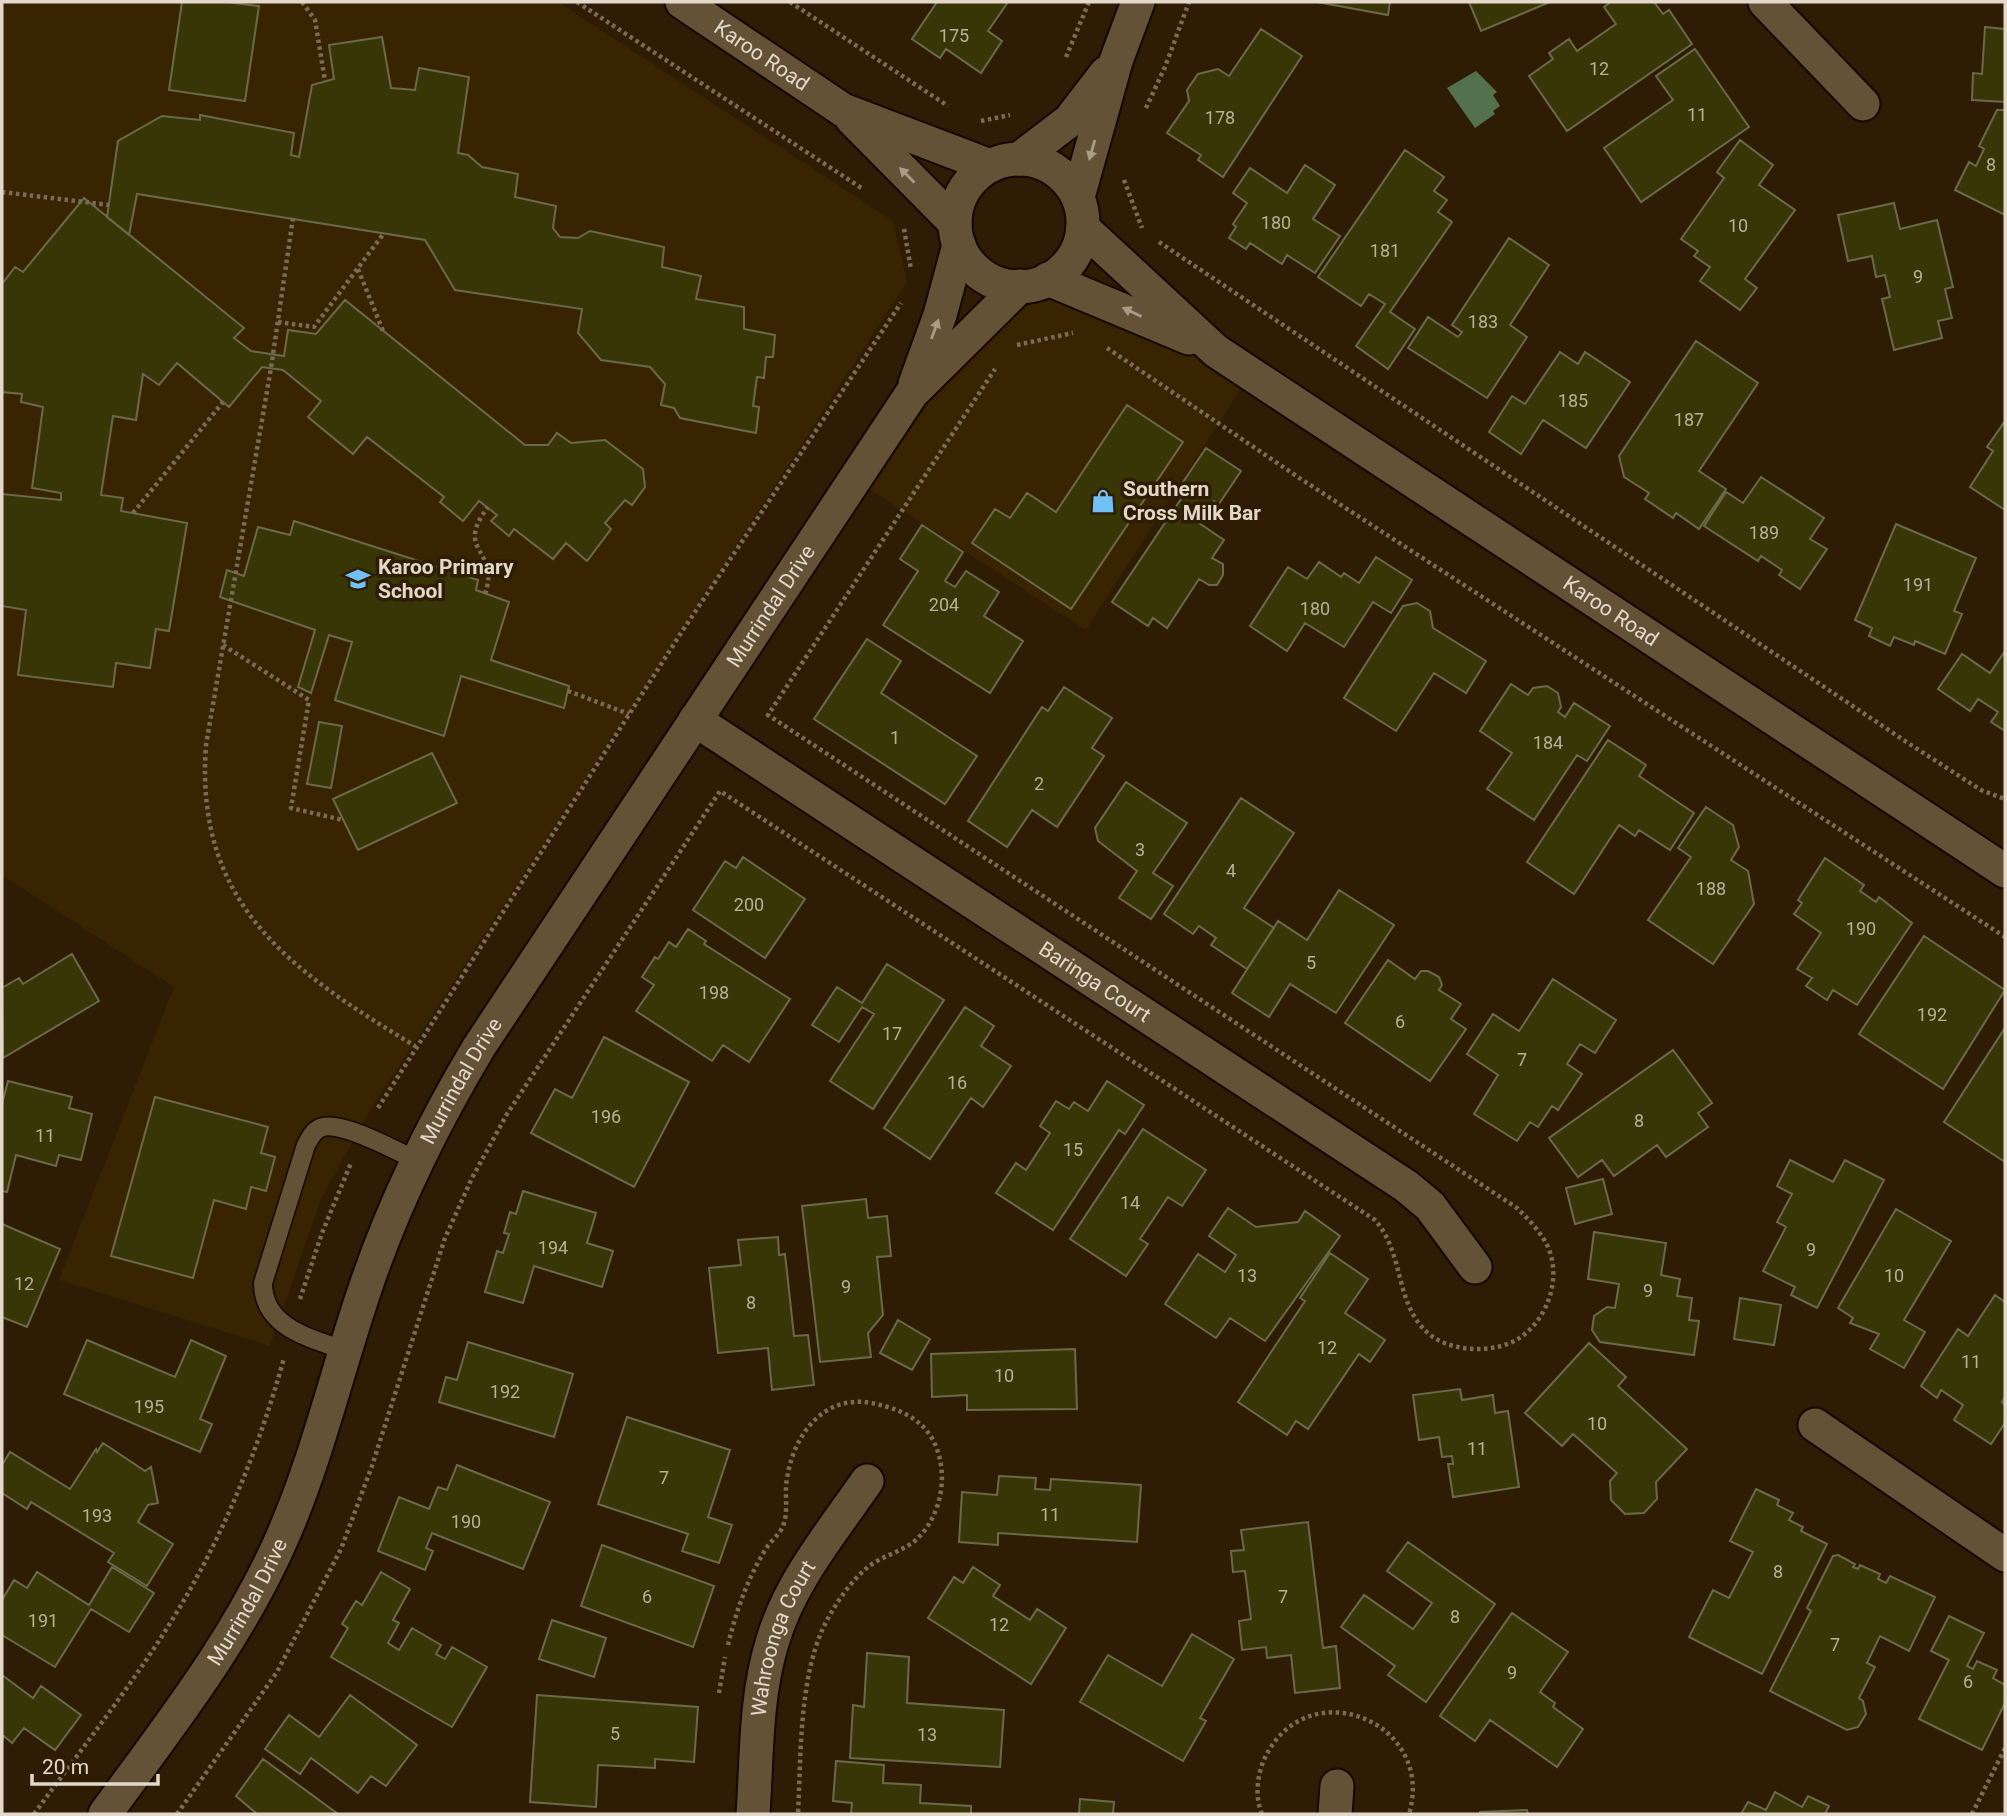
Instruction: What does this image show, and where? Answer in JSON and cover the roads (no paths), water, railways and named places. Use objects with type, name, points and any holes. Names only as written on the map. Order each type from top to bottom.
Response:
[{"type":"street","name":"Karoo Road","points":[[682,2],[844,110],[957,234]]},
{"type":"street","points":[[1116,61],[1069,121],[964,190],[957,206],[957,234],[969,262],[983,276],[1001,284],[1034,283],[1066,266],[1078,248],[1081,212],[1116,61],[1138,2]]},
{"type":"street","points":[[1765,2],[1863,104]]},
{"type":"street","name":"Karoo Road","points":[[844,110],[1004,162]]},
{"type":"street","points":[[1004,162],[1037,162],[1054,169],[1081,212]]},
{"type":"street","name":"Karoo Road","points":[[1081,212],[1216,351]]},
{"type":"street","name":"Murrindal Drive","points":[[105,1814],[228,1641],[260,1585],[301,1493],[389,1220],[416,1160],[479,1046],[912,393],[944,303],[957,234]]},
{"type":"street","name":"Karoo Road","points":[[1034,283],[1120,307],[1216,351],[2005,871]]},
{"type":"street","name":"Murrindal Drive","points":[[912,393],[1034,283]]},
{"type":"street","name":"Baringa Court","points":[[695,720],[1406,1186],[1430,1206],[1475,1267]]},
{"type":"street","points":[[1815,1425],[2005,1555]]},
{"type":"street","name":"Wahroonga Court","points":[[753,1814],[758,1714],[772,1643],[783,1612],[807,1568],[867,1481]]},
{"type":"lane","points":[[346,1350],[291,1331],[267,1306],[263,1296],[263,1283],[306,1145],[312,1134],[320,1128],[344,1128],[416,1160]]},
{"type":"place","name":"Southern Cross Milk Bar","points":[[1103,501]]},
{"type":"place","name":"Karoo Primary School","points":[[358,579]]}]
